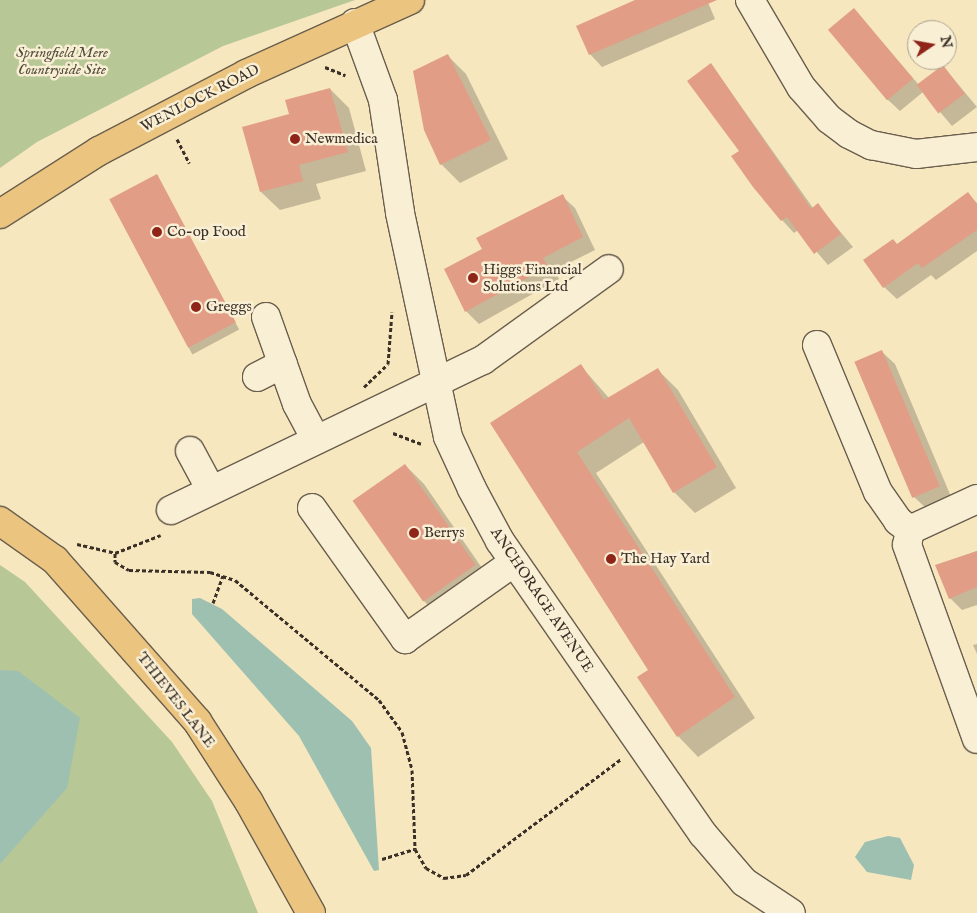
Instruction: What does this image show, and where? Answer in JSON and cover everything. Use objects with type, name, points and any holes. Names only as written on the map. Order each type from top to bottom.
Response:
[{"type":"main road","name":"WENLOCK ROAD","points":[[0,214],[99,151],[355,23],[410,0]]},
{"type":"main road","name":"THIEVES LANE","points":[[0,521],[55,560],[197,721],[250,802],[311,913]]},
{"type":"street","points":[[750,0],[801,87],[829,119],[849,134],[871,146],[916,154],[977,147]]},
{"type":"street","name":"ANCHORAGE AVENUE","points":[[355,23],[383,100],[400,213],[448,437],[514,562],[723,860],[763,898],[791,913]]},
{"type":"street","points":[[171,510],[315,438],[436,384],[483,360],[609,270]]},
{"type":"street","points":[[266,317],[283,364],[315,438]]},
{"type":"street","points":[[817,345],[878,492],[898,521],[910,530]]},
{"type":"street","points":[[257,377],[283,364]]},
{"type":"street","points":[[190,451],[211,490]]},
{"type":"street","points":[[910,530],[977,499]]},
{"type":"street","points":[[312,508],[405,639],[514,562]]},
{"type":"street","points":[[910,530],[907,545],[912,566],[977,739]]},
{"type":"path","points":[[318,69],[326,67],[352,78]]},
{"type":"path","points":[[167,142],[184,133]]},
{"type":"path","points":[[176,137],[189,163]]},
{"type":"path","points":[[359,418],[352,397],[388,364],[391,306]]},
{"type":"path","points":[[115,553],[115,562],[129,570],[223,576],[235,580],[379,700],[402,732],[412,770],[415,850],[426,868],[444,878],[466,875],[641,744]]},
{"type":"path","points":[[213,603],[223,576]]},
{"type":"path","points":[[382,859],[415,850]]},
{"type":"green space","name":"Springfield Mere Countryside Site","points":[[0,0],[355,0],[223,46],[37,142],[0,168]]},
{"type":"green space","points":[[0,565],[25,582],[172,742],[212,801],[258,913],[0,913]]},
{"type":"shaded area","points":[[200,598],[222,609],[352,721],[371,748],[379,870],[374,871],[299,736],[192,614],[192,599]]},
{"type":"shaded area","points":[[0,670],[18,671],[80,718],[67,788],[0,864]]},
{"type":"shaded area","points":[[888,836],[900,838],[914,865],[911,880],[867,872],[855,857],[865,842]]},
{"type":"building","points":[[635,0],[717,0],[589,55],[576,26]]},
{"type":"building","points":[[854,8],[913,78],[887,100],[828,30]]},
{"type":"building","points":[[448,54],[491,140],[440,165],[424,130],[413,71]]},
{"type":"building","points":[[711,63],[811,209],[818,203],[841,234],[814,254],[787,217],[781,221],[753,187],[731,156],[739,151],[687,81]]},
{"type":"building","points":[[936,70],[947,70],[965,94],[938,114],[917,85]]},
{"type":"building","name":"Newmedica","points":[[330,88],[348,152],[299,165],[303,181],[260,192],[242,127],[289,114],[285,100]]},
{"type":"building","points":[[157,174],[236,322],[188,348],[109,199]]},
{"type":"building","points":[[968,192],[977,204],[977,230],[922,268],[918,263],[883,288],[863,260],[893,239],[897,244]]},
{"type":"building","points":[[563,194],[583,237],[543,258],[548,267],[465,312],[444,269],[482,249],[476,238]]},
{"type":"building","points":[[882,350],[940,486],[912,498],[854,362]]},
{"type":"building","points":[[581,364],[604,400],[658,368],[717,467],[673,493],[629,418],[577,452],[735,697],[677,737],[637,677],[648,670],[490,423]]},
{"type":"building","name":"Berrys","points":[[405,464],[476,565],[423,601],[353,501]]},
{"type":"building","points":[[977,551],[977,587],[949,599],[935,565]]},
{"type":"place","name":"Newmedica","points":[[295,139]]},
{"type":"place","name":"Co-op Food","points":[[157,232]]},
{"type":"place","name":"Higgs Financial Solutions Ltd","points":[[473,278]]},
{"type":"place","name":"Greggs","points":[[196,307]]},
{"type":"place","name":"Berrys","points":[[414,533]]},
{"type":"place","name":"The Hay Yard","points":[[611,559]]}]
